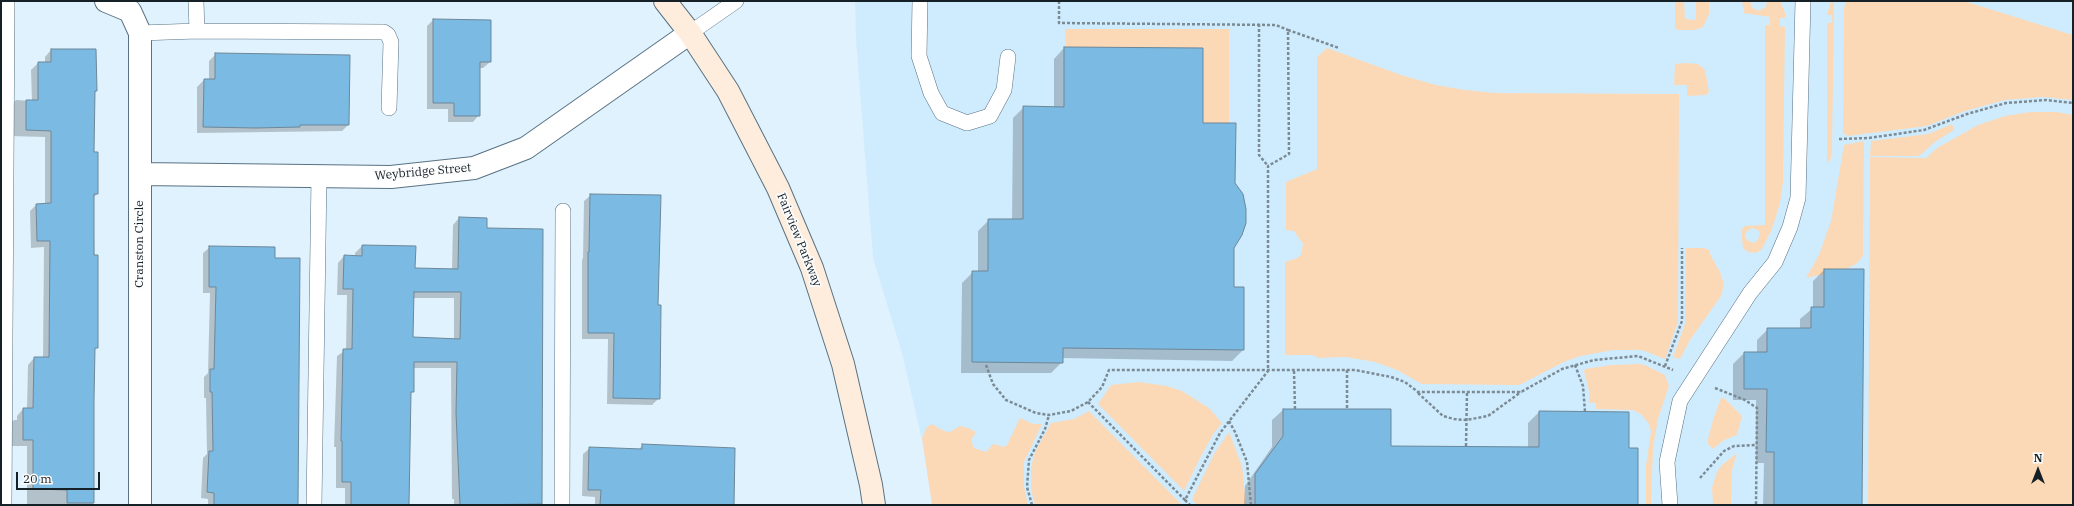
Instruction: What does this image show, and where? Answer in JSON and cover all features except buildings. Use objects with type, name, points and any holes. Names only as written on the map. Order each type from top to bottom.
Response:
[{"type":"main road","name":"Fairview Parkway","points":[[665,1],[690,33],[732,98],[778,188],[812,268],[843,364],[871,485],[874,505]]},
{"type":"street","name":"Cranston Circle","points":[[106,1],[130,11],[140,33],[140,505]]},
{"type":"street","name":"Weybridge Street","points":[[140,174],[391,177],[467,169],[526,148],[690,33]]},
{"type":"lane","points":[[4,505],[7,1]]},
{"type":"lane","points":[[196,1],[197,31]]},
{"type":"lane","points":[[690,33],[736,1]]},
{"type":"lane","points":[[920,1],[919,56],[931,93],[942,113],[967,123],[990,116],[1004,90],[1008,57]]},
{"type":"lane","points":[[1670,505],[1667,462],[1680,401],[1750,293],[1775,262],[1790,227],[1798,198],[1803,1]]},
{"type":"lane","points":[[140,33],[197,31],[384,32],[391,42],[390,108]]},
{"type":"lane","points":[[314,505],[319,176]]},
{"type":"lane","points":[[562,505],[563,211]]},
{"type":"path","points":[[1059,1],[1059,23],[1276,25],[1339,48]]},
{"type":"path","points":[[1185,500],[1208,455],[1229,421],[1268,371],[1268,166],[1259,155],[1259,24]]},
{"type":"path","points":[[1268,166],[1289,154],[1288,30]]},
{"type":"path","points":[[1838,139],[1869,138],[1924,130],[1967,114],[2006,103],[2046,100],[2073,103]]},
{"type":"path","points":[[1665,366],[1682,321],[1682,248]]},
{"type":"path","points":[[986,365],[993,384],[1006,400],[1036,413],[1049,415],[1070,411],[1088,402],[1102,386],[1109,370],[1347,370],[1371,372],[1405,382],[1418,392],[1443,416],[1466,420],[1488,416],[1521,392],[1562,369],[1575,365],[1601,359],[1638,356],[1674,370]]},
{"type":"path","points":[[1575,365],[1583,386],[1585,412]]},
{"type":"path","points":[[1347,370],[1347,409]]},
{"type":"path","points":[[1294,371],[1294,408]]},
{"type":"path","points":[[1715,388],[1745,400],[1757,408],[1756,505]]},
{"type":"path","points":[[1418,392],[1521,392]]},
{"type":"path","points":[[1466,446],[1467,392]]},
{"type":"path","points":[[1088,402],[1190,505]]},
{"type":"path","points":[[1032,505],[1027,487],[1029,460],[1045,429],[1049,415]]},
{"type":"path","points":[[1229,421],[1247,462],[1251,505]]},
{"type":"path","points":[[1700,478],[1724,451],[1734,446],[1756,445]]},
{"type":"shaded area","points":[[855,1],[2073,1],[2073,505],[932,505],[925,453],[902,353],[873,258],[856,39]]},
{"type":"shaded area","points":[[1675,1],[1684,1],[1685,19],[1696,20],[1696,1],[1709,1],[1709,14],[1703,27],[1695,30],[1678,30],[1675,28]]},
{"type":"shaded area","points":[[1742,1],[1750,1],[1752,7],[1758,11],[1766,7],[1767,1],[1780,1],[1785,13],[1785,18],[1780,18],[1780,26],[1785,27],[1783,182],[1780,203],[1772,229],[1762,249],[1756,253],[1748,252],[1743,248],[1741,230],[1745,226],[1765,225],[1765,25],[1770,25],[1770,17],[1744,13]],"holes":[[[1752,228],[1758,230],[1760,233],[1758,240],[1753,243],[1747,240],[1745,236],[1746,232]]]},
{"type":"shaded area","points":[[1831,1],[1834,1],[1832,150],[1831,158],[1827,164],[1827,23],[1832,23],[1832,15],[1827,15]]},
{"type":"shaded area","points":[[1846,1],[1964,1],[2073,35],[2073,100],[2043,97],[2005,100],[1965,111],[1927,126],[1848,136],[1843,133],[1844,8]]},
{"type":"shaded area","points":[[1065,29],[1229,29],[1229,123],[1203,123],[1203,48],[1066,47]]},
{"type":"shaded area","points":[[1327,48],[1401,75],[1436,85],[1465,90],[1495,93],[1679,94],[1678,322],[1665,359],[1642,350],[1613,350],[1581,356],[1566,361],[1519,385],[1422,384],[1397,370],[1375,362],[1345,357],[1318,358],[1313,355],[1285,355],[1285,262],[1301,255],[1303,244],[1294,231],[1286,230],[1286,182],[1317,169],[1317,57]]},
{"type":"shaded area","points":[[1675,64],[1698,64],[1705,70],[1709,92],[1706,95],[1687,96],[1687,85],[1674,85]]},
{"type":"shaded area","points":[[2030,112],[2057,112],[2073,115],[2073,505],[1868,505],[1870,157],[1926,158],[1937,148],[1978,125],[2005,116]]},
{"type":"shaded area","points":[[1952,124],[1954,130],[1935,142],[1919,156],[1870,156],[1871,141],[1928,134]]},
{"type":"shaded area","points":[[1864,141],[1863,256],[1856,264],[1846,269],[1824,269],[1824,274],[1806,278],[1819,255],[1831,221],[1844,145]]},
{"type":"shaded area","points":[[1686,248],[1704,248],[1709,250],[1720,272],[1724,285],[1721,296],[1690,340],[1680,359],[1673,357],[1685,324]]},
{"type":"shaded area","points":[[1611,365],[1645,365],[1665,375],[1669,386],[1658,419],[1653,448],[1651,505],[1646,504],[1646,465],[1651,432],[1649,424],[1641,414],[1633,410],[1596,409],[1596,403],[1589,403],[1589,391],[1584,371],[1585,369]]},
{"type":"shaded area","points":[[1139,382],[1167,386],[1182,391],[1209,408],[1222,423],[1214,433],[1200,458],[1184,491],[1098,404],[1111,385]]},
{"type":"shaded area","points":[[1721,398],[1724,398],[1742,416],[1737,435],[1724,440],[1713,449],[1708,444],[1708,439]]},
{"type":"shaded area","points":[[1089,411],[1182,505],[1035,505],[1031,489],[1031,468],[1035,452],[1051,423],[1074,419]]},
{"type":"shaded area","points":[[1020,418],[1033,424],[1042,424],[1024,462],[1024,487],[1028,505],[932,505],[922,438],[927,427],[932,424],[944,431],[950,432],[960,426],[968,428],[976,432],[971,440],[974,448],[986,452],[993,444],[1004,447],[1007,445]]},
{"type":"shaded area","points":[[1229,432],[1242,466],[1246,505],[1197,505],[1192,499],[1215,452]]},
{"type":"shaded area","points":[[1737,453],[1732,470],[1731,505],[1713,505],[1712,487],[1717,472],[1721,466]]}]
